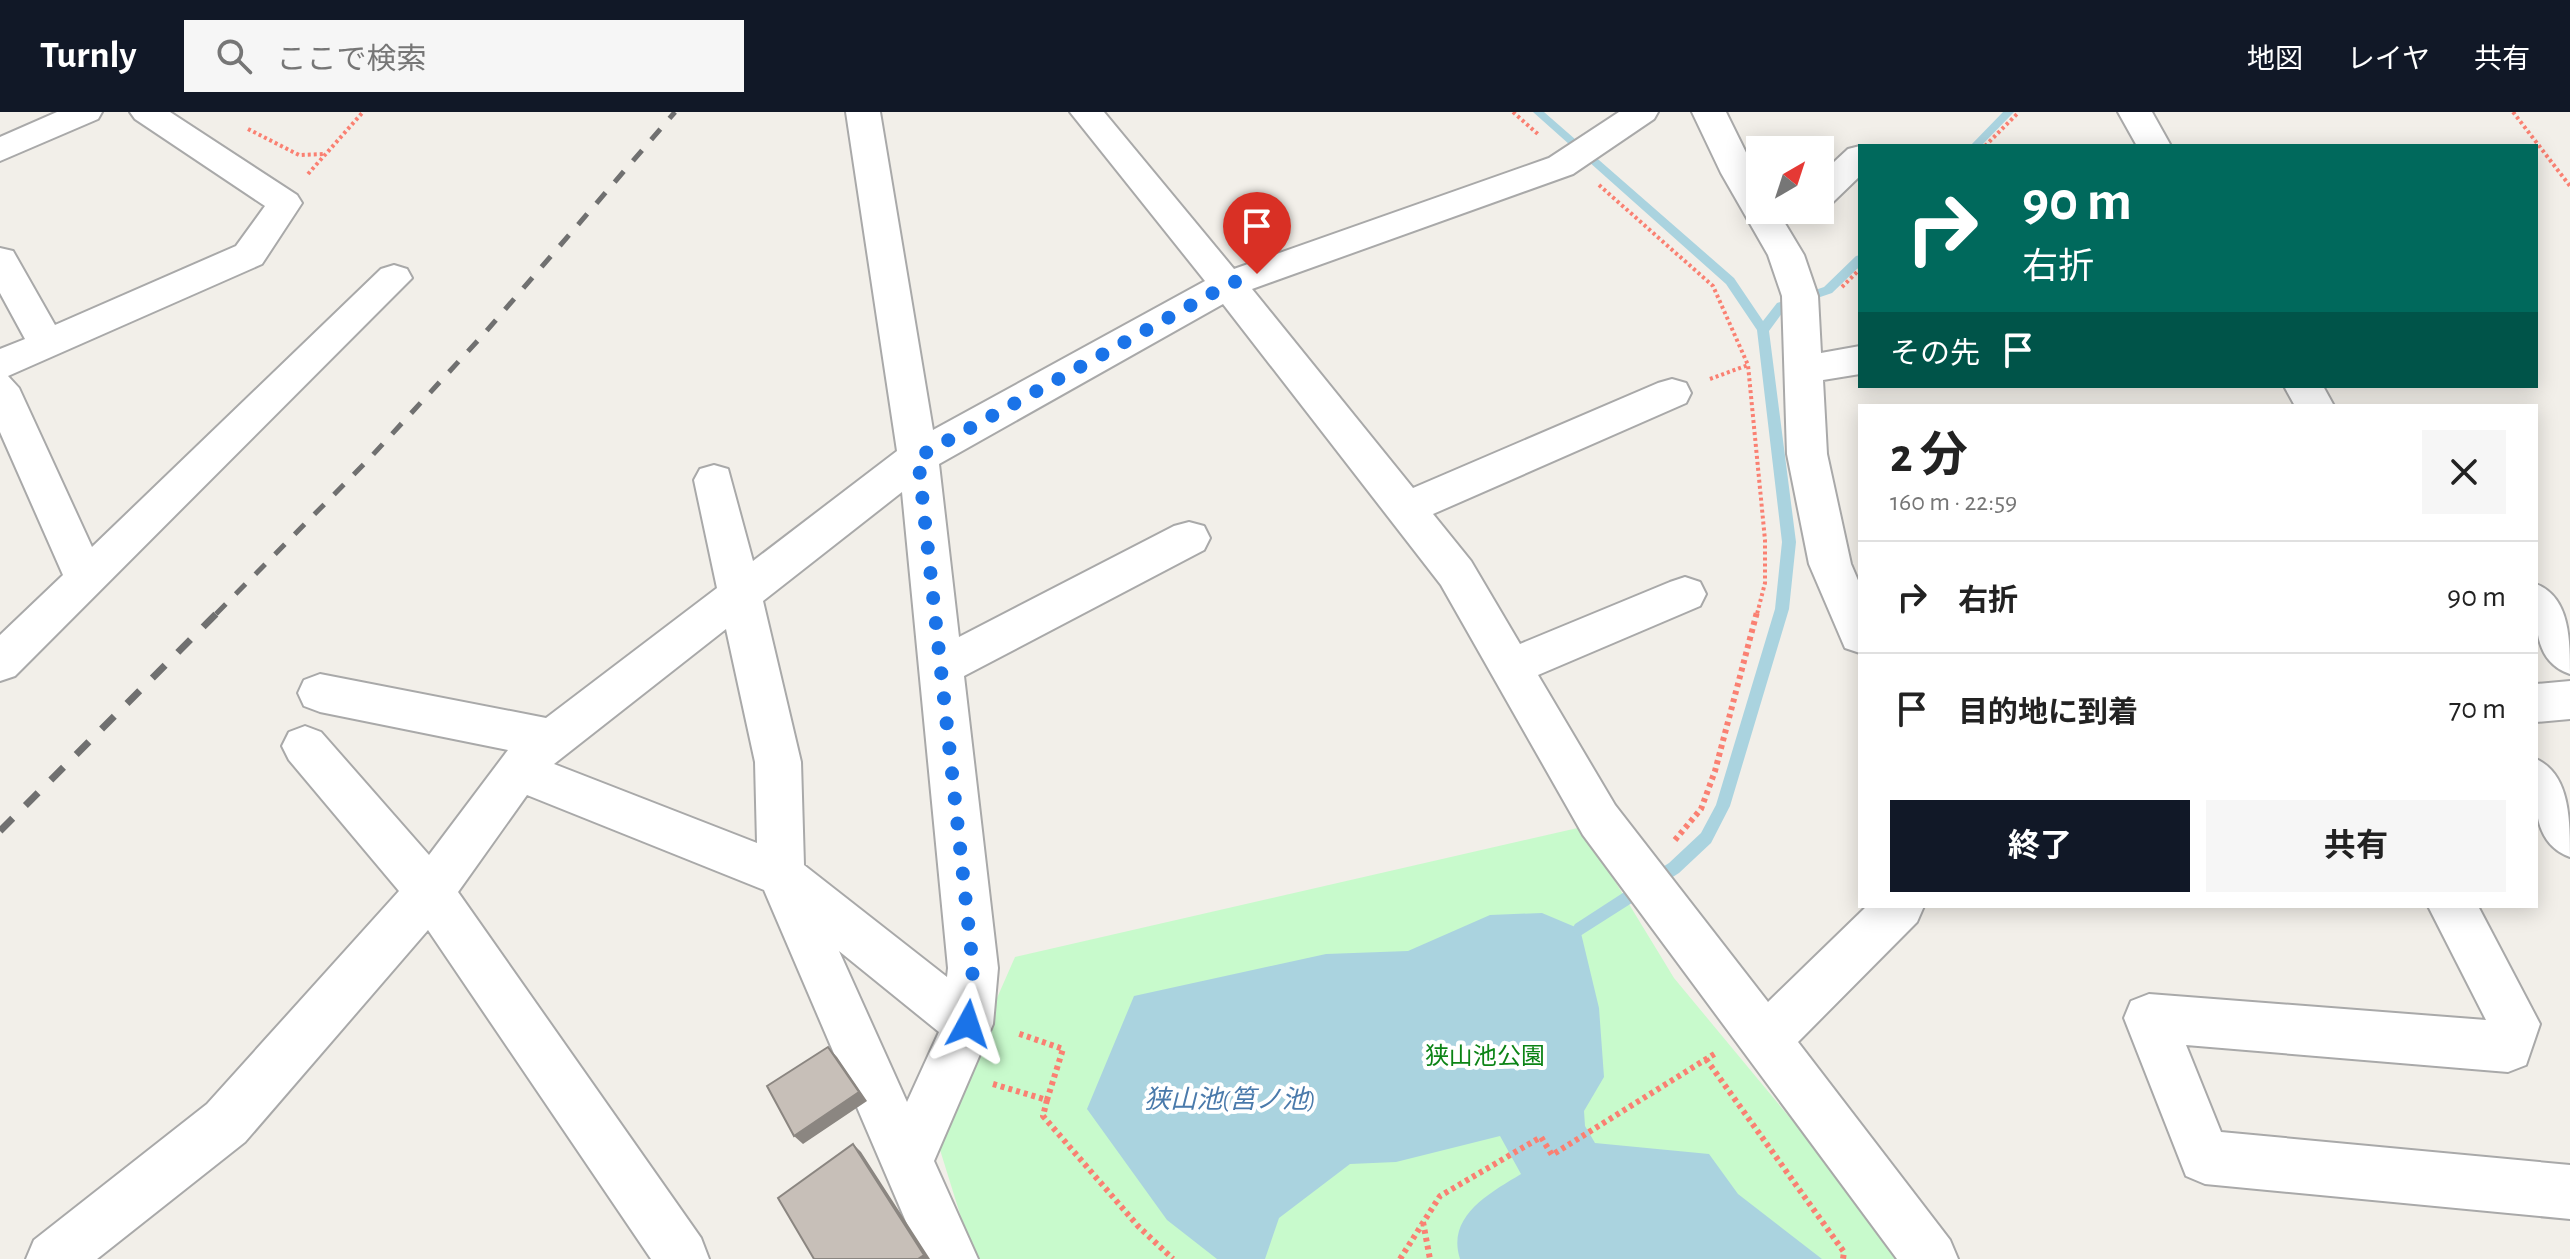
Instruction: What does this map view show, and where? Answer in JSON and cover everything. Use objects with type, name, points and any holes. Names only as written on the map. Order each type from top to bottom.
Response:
[{"type":"street","points":[[0,150],[86,112]]},
{"type":"street","points":[[0,365],[249,255],[285,203],[147,112]]},
{"type":"street","points":[[863,112],[918,457],[973,968],[990,1028],[907,1162]]},
{"type":"street","points":[[1086,112],[1229,284],[1456,573],[1599,820],[1931,1259]]},
{"type":"street","points":[[53,1259],[226,1123],[430,892],[535,755],[918,457],[1229,284],[1580,153],[1642,112]]},
{"type":"street","points":[[1709,112],[1738,173],[1776,237],[1801,302],[1801,370],[1807,454],[1830,564],[1858,630]]},
{"type":"street","points":[[2135,112],[2153,144]]},
{"type":"street","points":[[1834,182],[1858,159]]},
{"type":"street","points":[[1776,237],[1790,224]]},
{"type":"street","points":[[0,260],[46,343]]},
{"type":"street","points":[[0,663],[394,278]]},
{"type":"street","points":[[1801,370],[1858,360]]},
{"type":"street","points":[[0,388],[86,580]]},
{"type":"street","points":[[1406,508],[1672,393]]},
{"type":"street","points":[[714,480],[778,762],[781,875],[950,1259]]},
{"type":"street","points":[[941,667],[1189,538]]},
{"type":"street","points":[[1512,666],[1685,594]]},
{"type":"street","points":[[2538,604],[2570,656]]},
{"type":"street","points":[[320,693],[535,755],[781,875],[990,1028]]},
{"type":"street","points":[[2538,703],[2570,700]]},
{"type":"street","points":[[305,746],[430,892],[682,1258]]},
{"type":"street","points":[[2538,782],[2570,836]]},
{"type":"street","points":[[1759,1035],[1898,908]]},
{"type":"street","points":[[2453,908],[2515,1024],[2508,1047],[2149,1018],[2205,1157],[2570,1192]]},
{"type":"path","points":[[285,203],[363,112]]},
{"type":"path","points":[[1987,144],[2019,112]]},
{"type":"path","points":[[2513,112],[2538,144]]},
{"type":"path","points":[[244,126],[299,155],[325,154]]},
{"type":"path","points":[[2538,144],[2570,186]]},
{"type":"path","points":[[1580,153],[1713,286],[1746,356],[1762,510],[1765,583],[1715,771],[1701,809],[1677,839],[1633,866]]},
{"type":"path","points":[[990,1028],[1063,1049],[1043,1116],[1065,1135],[1147,1240],[1173,1259]]},
{"type":"path","points":[[1400,1259],[1440,1196],[1541,1137],[1552,1155],[1706,1059],[1759,1035]]},
{"type":"path","points":[[1706,1059],[1844,1252],[1843,1259]]},
{"type":"path","points":[[977,1079],[1047,1100]]},
{"type":"path","points":[[1423,1222],[1430,1259]]},
{"type":"green space","name":"狭山池公園","points":[[1582,827],[1674,978],[1907,1259],[974,1259],[936,1137],[1015,957]]},
{"type":"water","name":"狭山池(筥ノ池)","points":[[1542,913],[1580,929],[1599,1008],[1604,1077],[1584,1111],[1585,1126],[1595,1143],[1709,1154],[1738,1194],[1822,1259],[1460,1259],[1457,1244],[1465,1218],[1484,1198],[1521,1174],[1500,1136],[1396,1162],[1350,1164],[1279,1218],[1265,1259],[1217,1259],[1167,1220],[1087,1109],[1134,996],[1326,954],[1408,951],[1490,915]]},
{"type":"building","points":[[828,1047],[859,1092],[794,1136],[767,1086]]},
{"type":"building","points":[[853,1144],[924,1255],[918,1259],[814,1259],[778,1198]]},
{"type":"waterway","points":[[1538,112],[1730,281],[1763,330]]},
{"type":"waterway","points":[[1977,144],[2009,112]]},
{"type":"waterway","points":[[1763,330],[1781,306],[1828,290],[1858,261]]},
{"type":"waterway","points":[[1580,929],[1674,868],[1706,838],[1723,806],[1782,609],[1789,542],[1763,330]]},
{"type":"railway","points":[[216,614],[369,459],[483,335],[675,112]]},
{"type":"railway","points":[[0,831],[218,612]]},
{"type":"route","points":[[968,1024],[973,968],[918,457],[1229,284],[1257,274]]}]
